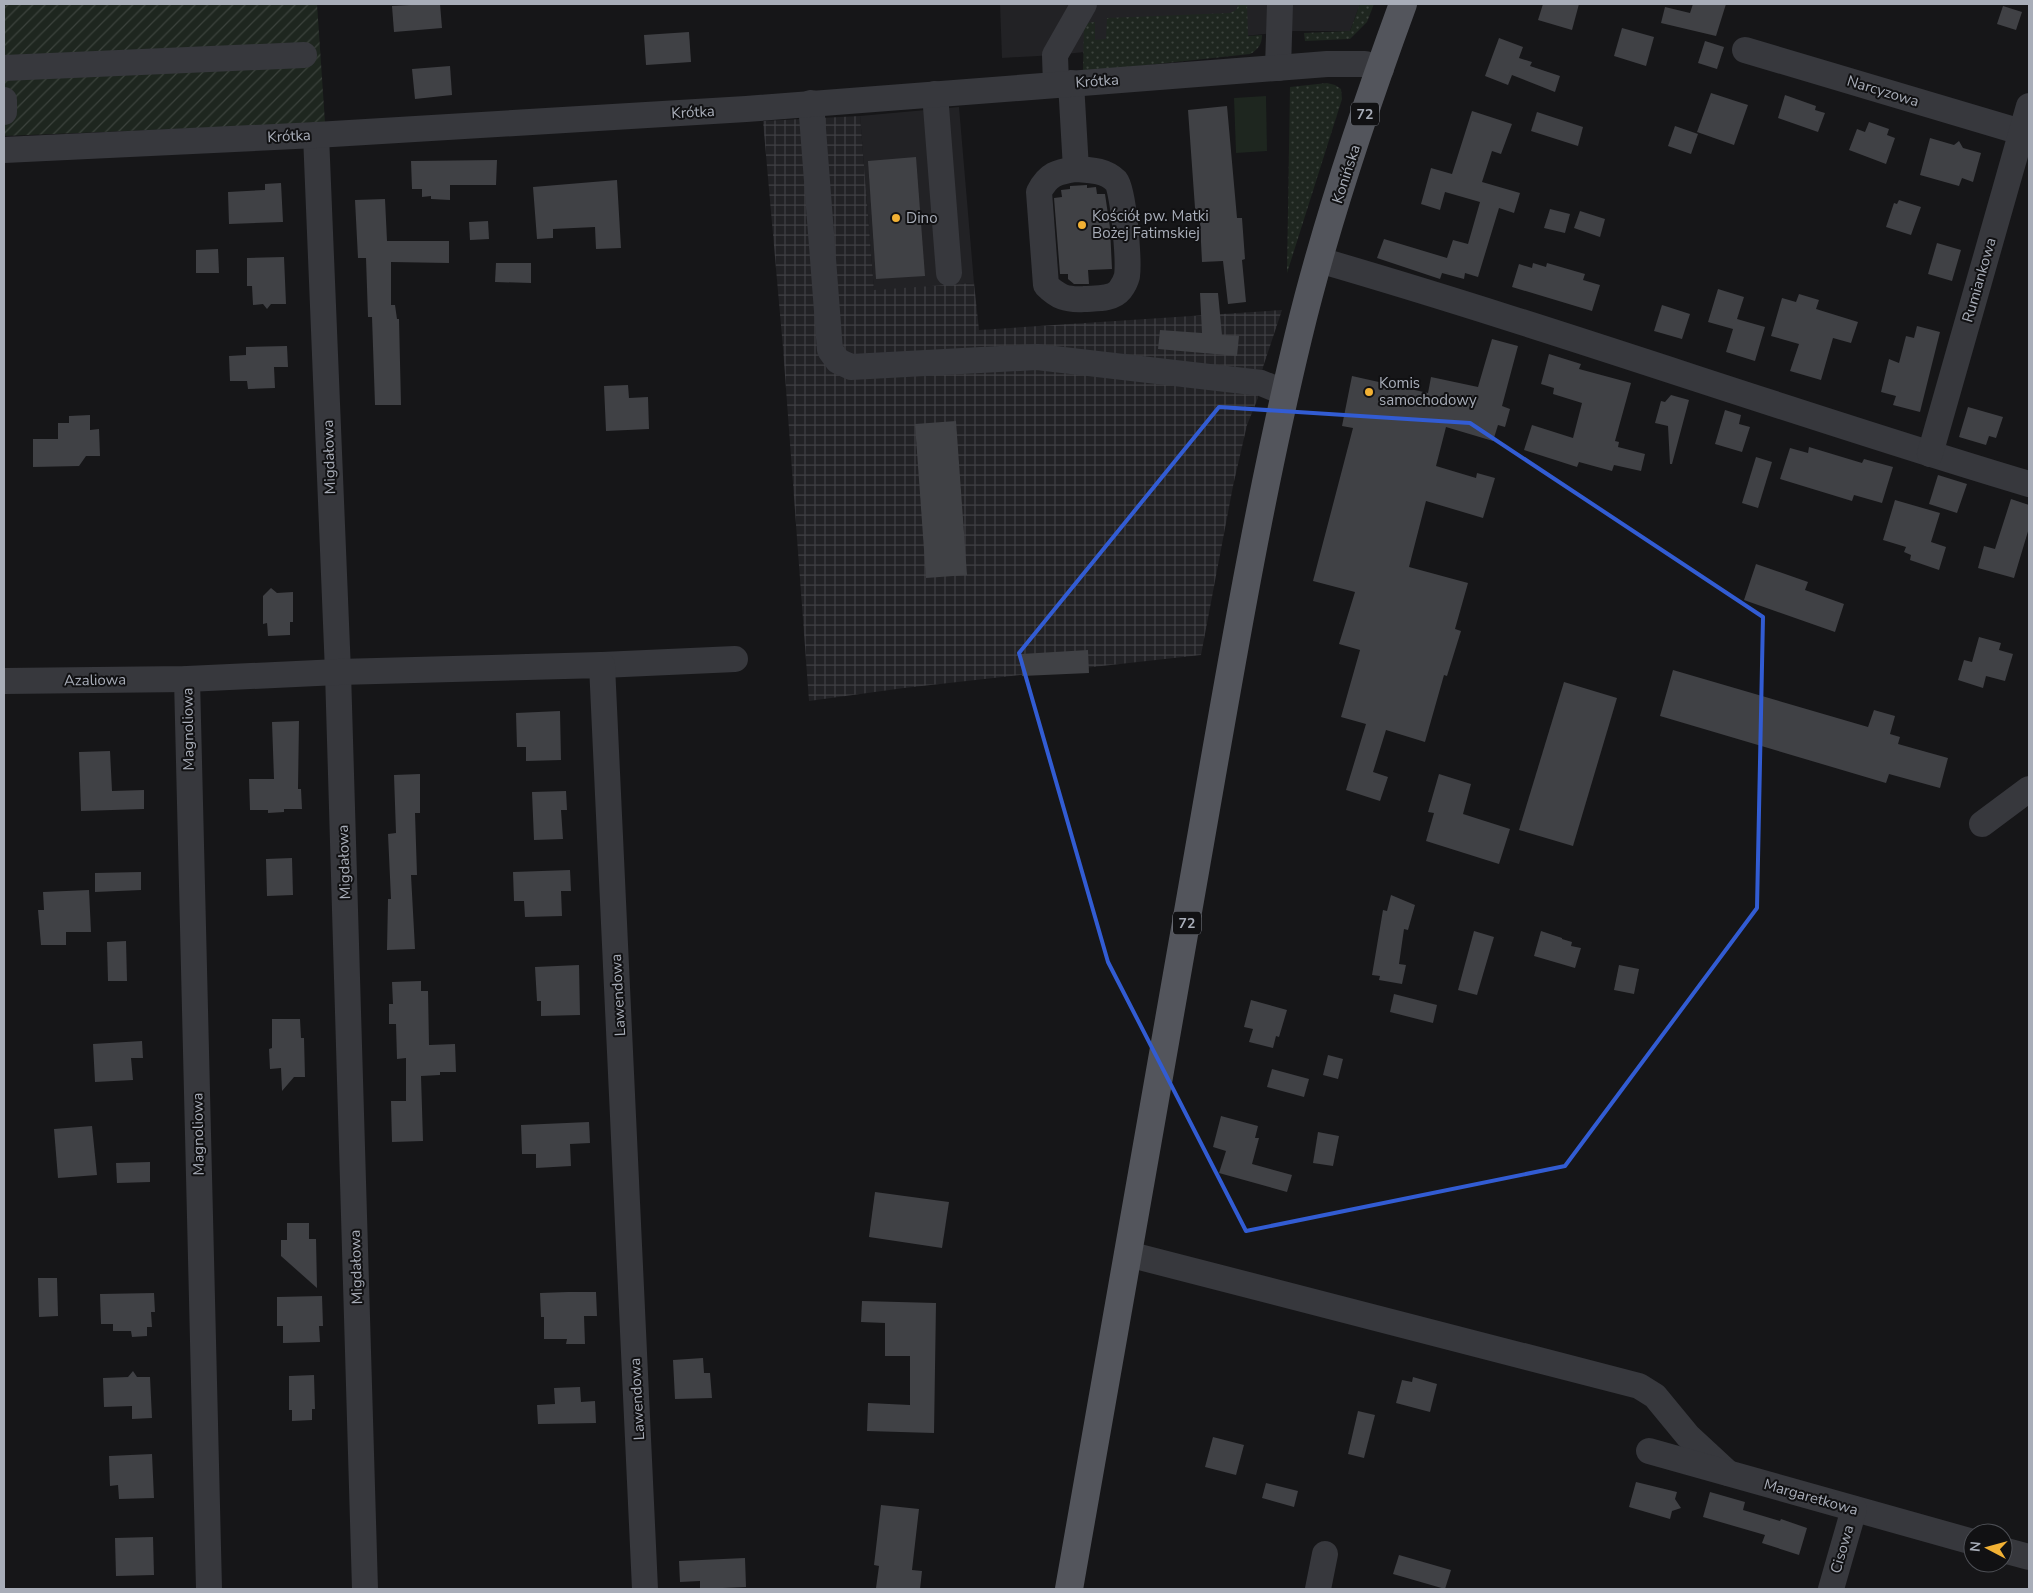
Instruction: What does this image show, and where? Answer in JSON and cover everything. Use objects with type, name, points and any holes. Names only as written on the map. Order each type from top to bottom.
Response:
[{"type":"main road","name":"Konińska","points":[[1319,260],[1403,4]]},
{"type":"main road","name":"72","points":[[1070,1589],[1234,652],[1286,394],[1319,260]]},
{"type":"street","points":[[1076,169],[1064,84],[1055,55],[1084,4]]},
{"type":"street","points":[[1278,68],[1280,4]]},
{"type":"street","name":"Narcyzowa","points":[[1746,50],[2021,132]]},
{"type":"street","points":[[4,68],[304,55]]},
{"type":"street","name":"Krótka","points":[[4,150],[316,135],[811,104],[1349,63],[1365,64],[1381,69]]},
{"type":"street","points":[[935,94],[949,273]]},
{"type":"street","points":[[4,100],[4,112]]},
{"type":"street","points":[[811,104],[830,350],[838,361],[851,367],[1037,357],[1261,383],[1286,394]]},
{"type":"street","name":"Rumiankowa","points":[[1930,454],[2029,106]]},
{"type":"street","name":"Migdałowa","points":[[316,135],[338,672],[365,1589]]},
{"type":"street","points":[[1076,169],[1104,173],[1116,182],[1122,197],[1127,278],[1119,291],[1107,297],[1074,299],[1056,296],[1046,285],[1039,192],[1044,182],[1054,174],[1076,169]]},
{"type":"street","points":[[1319,260],[1471,304],[1930,454],[2029,484]]},
{"type":"street","points":[[338,672],[735,659]]},
{"type":"street","name":"Lawendowa","points":[[602,664],[646,1589]]},
{"type":"street","name":"Azaliowa","points":[[4,681],[187,679],[338,672]]},
{"type":"street","name":"Magnoliowa","points":[[187,679],[209,1589]]},
{"type":"street","points":[[1982,824],[2029,789]]},
{"type":"street","points":[[1128,1254],[1639,1386],[1655,1396],[1688,1436],[1728,1473]]},
{"type":"street","name":"Margaretkowa","points":[[1649,1450],[1854,1510],[1963,1539]]},
{"type":"street","name":"Cisowa","points":[[1831,1589],[1854,1510]]},
{"type":"street","points":[[2013,1553],[2029,1557]]},
{"type":"street","points":[[1318,1589],[1325,1554]]},
{"type":"highlighted area","points":[[1219,407],[1470,423],[1763,617],[1757,908],[1565,1166],[1246,1231],[1108,962],[1019,653]]},
{"type":"shaded area","points":[[4,4],[317,4],[325,123],[4,136]]},
{"type":"shaded area","points":[[1000,4],[1360,4],[1350,31],[1294,31],[1055,55],[1002,58]]},
{"type":"shaded area","points":[[1239,4],[1247,4],[1248,36],[1262,35],[1259,46],[1250,54],[1083,72],[1084,23],[1095,22],[1095,40],[1106,39],[1107,18],[1230,13],[1236,10]]},
{"type":"shaded area","points":[[1360,4],[1374,4],[1367,22],[1350,39],[1305,41],[1304,33],[1350,31]]},
{"type":"shaded area","points":[[1327,83],[1341,89],[1342,99],[1287,273],[1290,87]]},
{"type":"shaded area","points":[[1266,96],[1267,151],[1236,153],[1234,98]]},
{"type":"shaded area","points":[[959,107],[974,283],[874,291],[860,116]]},
{"type":"shaded area","points":[[860,116],[874,290],[974,283],[979,330],[1282,310],[1263,367],[1258,398],[1247,425],[1233,486],[1201,655],[904,688],[809,701],[783,348],[763,121]]},
{"type":"building","points":[[440,4],[442,28],[394,32],[392,6]]},
{"type":"building","points":[[1543,4],[1579,4],[1572,30],[1538,20]]},
{"type":"building","points":[[1693,4],[1726,4],[1716,36],[1661,23],[1665,7],[1690,13]]},
{"type":"building","points":[[2003,6],[2022,12],[2016,30],[1997,24]]},
{"type":"building","points":[[1622,28],[1654,37],[1646,66],[1614,56]]},
{"type":"building","points":[[689,32],[691,62],[646,65],[644,35]]},
{"type":"building","points":[[1499,38],[1523,47],[1519,58],[1532,62],[1530,66],[1560,76],[1555,92],[1512,75],[1508,85],[1485,76]]},
{"type":"building","points":[[1705,41],[1724,47],[1717,69],[1698,63]]},
{"type":"building","points":[[450,66],[452,95],[415,99],[412,69]]},
{"type":"building","points":[[1711,93],[1748,105],[1734,145],[1697,132]]},
{"type":"building","points":[[1785,95],[1816,106],[1815,110],[1825,113],[1818,132],[1778,118]]},
{"type":"building","points":[[1227,106],[1237,218],[1242,218],[1245,259],[1242,260],[1246,302],[1228,304],[1223,261],[1202,262],[1200,222],[1196,222],[1188,110]]},
{"type":"building","points":[[1472,111],[1512,124],[1501,154],[1492,151],[1482,182],[1520,193],[1514,213],[1499,208],[1478,277],[1465,273],[1464,279],[1442,273],[1440,279],[1377,258],[1384,239],[1447,258],[1453,240],[1468,244],[1480,202],[1445,192],[1440,210],[1421,204],[1431,168],[1452,174]]},
{"type":"building","points":[[1537,112],[1583,127],[1578,146],[1531,131]]},
{"type":"building","points":[[1869,122],[1889,129],[1887,135],[1895,138],[1886,164],[1849,150],[1857,129],[1865,132]]},
{"type":"building","points":[[1675,126],[1698,134],[1691,154],[1668,146]]},
{"type":"building","points":[[1930,138],[1954,145],[1959,141],[1963,148],[1981,153],[1973,182],[1962,178],[1959,186],[1920,175]]},
{"type":"building","name":"Dino","points":[[916,157],[925,276],[876,279],[868,161]]},
{"type":"building","points":[[497,160],[496,185],[450,185],[450,200],[431,199],[431,196],[422,197],[422,189],[412,189],[411,161]]},
{"type":"building","points":[[617,180],[621,248],[596,249],[595,227],[553,229],[553,238],[537,239],[533,187]]},
{"type":"building","points":[[281,183],[283,222],[229,224],[228,192],[265,190],[265,184]]},
{"type":"building","name":"Kościół pw. Matki Bożej Fatimskiej","points":[[1087,185],[1087,188],[1096,187],[1097,194],[1105,194],[1110,228],[1112,269],[1088,270],[1089,284],[1074,284],[1068,279],[1068,274],[1060,274],[1054,198],[1062,197],[1061,190],[1070,189],[1070,186]]},
{"type":"building","points":[[385,199],[387,241],[449,241],[449,263],[391,262],[391,305],[395,305],[397,319],[399,319],[401,405],[375,405],[372,317],[368,317],[366,258],[358,258],[355,200]]},
{"type":"building","points":[[1899,200],[1921,207],[1911,235],[1886,227],[1894,203],[1897,204]]},
{"type":"building","points":[[1550,209],[1570,214],[1565,233],[1544,228]]},
{"type":"building","points":[[1580,211],[1605,219],[1600,237],[1574,228]]},
{"type":"building","points":[[488,221],[489,239],[470,240],[469,222]]},
{"type":"building","points":[[1937,243],[1961,250],[1952,281],[1928,274]]},
{"type":"building","points":[[218,249],[219,273],[196,273],[196,250]]},
{"type":"building","points":[[284,257],[286,304],[271,304],[267,309],[263,304],[253,305],[252,286],[247,286],[247,258]]},
{"type":"building","points":[[496,263],[531,263],[531,283],[495,282]]},
{"type":"building","points":[[1533,263],[1546,267],[1547,263],[1585,274],[1583,280],[1600,285],[1592,311],[1512,287],[1519,264],[1532,268]]},
{"type":"building","points":[[1718,289],[1744,297],[1737,319],[1765,327],[1755,361],[1726,352],[1733,329],[1708,322]]},
{"type":"building","points":[[1200,293],[1218,293],[1222,335],[1239,336],[1237,356],[1158,349],[1160,330],[1202,333]]},
{"type":"building","points":[[1799,294],[1819,300],[1816,309],[1858,322],[1851,343],[1833,338],[1821,380],[1790,371],[1799,344],[1771,336],[1782,298],[1796,302]]},
{"type":"building","points":[[1662,305],[1690,314],[1682,339],[1654,331]]},
{"type":"building","points":[[1917,326],[1940,332],[1920,412],[1893,405],[1896,396],[1881,392],[1889,359],[1899,363],[1906,336],[1914,338]]},
{"type":"building","points":[[1492,339],[1518,346],[1502,406],[1510,409],[1505,427],[1498,425],[1493,441],[1446,427],[1436,466],[1476,478],[1477,473],[1495,478],[1483,518],[1426,501],[1409,567],[1468,583],[1455,629],[1461,631],[1447,676],[1444,675],[1425,742],[1386,730],[1373,772],[1388,777],[1380,801],[1346,790],[1366,724],[1341,717],[1360,650],[1339,644],[1355,592],[1313,581],[1353,428],[1342,426],[1352,376],[1428,393],[1431,377],[1478,387]]},
{"type":"building","points":[[287,346],[288,367],[274,367],[275,388],[248,389],[247,381],[230,381],[229,356],[246,355],[246,347]]},
{"type":"building","points":[[1549,354],[1581,364],[1579,369],[1631,383],[1615,441],[1619,442],[1618,447],[1645,454],[1641,471],[1614,465],[1612,471],[1579,462],[1577,467],[1524,450],[1532,425],[1573,438],[1582,403],[1553,394],[1554,388],[1541,384]]},
{"type":"building","points":[[628,385],[629,398],[648,397],[649,429],[606,431],[604,386]]},
{"type":"building","points":[[1671,395],[1689,400],[1672,464],[1670,464],[1668,426],[1655,423],[1661,401],[1665,402]]},
{"type":"building","points":[[1968,407],[2003,417],[1996,438],[1989,436],[1986,445],[1959,437]]},
{"type":"building","points":[[1725,410],[1741,415],[1739,424],[1750,427],[1742,452],[1715,444]]},
{"type":"building","points":[[90,415],[90,430],[99,429],[100,456],[86,456],[79,466],[33,467],[33,439],[58,439],[58,423],[69,423],[69,416]]},
{"type":"building","points":[[956,421],[967,575],[926,578],[915,424]]},
{"type":"building","points":[[1809,447],[1862,463],[1864,459],[1893,467],[1882,503],[1854,495],[1852,501],[1780,479],[1790,448],[1808,453]]},
{"type":"building","points":[[1756,457],[1772,462],[1758,508],[1742,503]]},
{"type":"building","points":[[1938,475],[1967,484],[1957,513],[1929,504]]},
{"type":"building","points":[[2011,499],[2029,505],[2029,528],[2014,578],[1978,568],[1984,546],[1995,549]]},
{"type":"building","points":[[1895,500],[1940,513],[1931,542],[1946,547],[1939,570],[1910,560],[1911,555],[1904,552],[1906,547],[1883,540]]},
{"type":"building","points":[[1756,564],[1808,582],[1805,590],[1844,604],[1835,632],[1744,600]]},
{"type":"building","points":[[271,588],[277,593],[293,592],[293,622],[290,622],[290,635],[268,636],[267,623],[263,624],[263,596]]},
{"type":"building","points":[[1979,637],[2001,643],[1999,650],[2013,654],[2005,681],[1986,676],[1983,688],[1958,680],[1964,660],[1972,662]]},
{"type":"building","points":[[1088,650],[1089,673],[1022,676],[1021,654]]},
{"type":"building","points":[[1673,670],[1868,727],[1874,710],[1895,716],[1890,734],[1900,737],[1898,744],[1948,758],[1940,788],[1889,774],[1886,783],[1660,716]]},
{"type":"building","points":[[1564,682],[1617,698],[1573,846],[1519,830]]},
{"type":"building","points":[[560,711],[561,760],[526,761],[526,747],[517,747],[516,713]]},
{"type":"building","points":[[299,721],[298,789],[301,789],[302,809],[284,809],[284,812],[268,813],[268,810],[250,810],[249,779],[274,779],[272,722]]},
{"type":"building","points":[[110,751],[112,791],[144,790],[144,809],[81,811],[79,752]]},
{"type":"building","points":[[420,774],[420,813],[415,813],[417,875],[411,875],[415,949],[387,950],[388,899],[391,899],[388,834],[396,833],[394,775]]},
{"type":"building","points":[[1439,774],[1471,784],[1463,814],[1510,829],[1499,864],[1426,841],[1434,813],[1428,812]]},
{"type":"building","points":[[566,791],[567,810],[561,810],[563,839],[534,840],[532,792]]},
{"type":"building","points":[[292,858],[293,895],[267,896],[266,859]]},
{"type":"building","points":[[570,870],[571,891],[561,891],[562,916],[525,917],[524,901],[514,901],[513,872]]},
{"type":"building","points":[[141,872],[141,890],[95,892],[95,873]]},
{"type":"building","points":[[89,890],[91,932],[66,932],[66,945],[41,945],[38,910],[44,910],[43,892]]},
{"type":"building","points":[[1391,895],[1415,905],[1408,930],[1404,929],[1399,964],[1406,965],[1402,984],[1379,980],[1380,976],[1372,975],[1383,910],[1387,911]]},
{"type":"building","points":[[1474,931],[1494,937],[1477,995],[1458,990]]},
{"type":"building","points":[[1541,931],[1572,942],[1571,946],[1581,948],[1575,968],[1534,956]]},
{"type":"building","points":[[126,941],[127,981],[108,981],[107,942]]},
{"type":"building","points":[[579,965],[580,1015],[541,1016],[541,1001],[537,1001],[535,967]]},
{"type":"building","points":[[1619,965],[1639,969],[1634,994],[1614,990]]},
{"type":"building","points":[[421,981],[421,991],[428,991],[429,1045],[455,1044],[456,1072],[440,1072],[440,1075],[421,1076],[423,1141],[392,1142],[391,1101],[406,1101],[406,1058],[397,1059],[396,1024],[389,1024],[389,1004],[393,1004],[392,982]]},
{"type":"building","points":[[1394,994],[1437,1005],[1433,1023],[1390,1012]]},
{"type":"building","points":[[1251,1000],[1287,1010],[1279,1037],[1276,1036],[1273,1048],[1249,1042],[1253,1029],[1244,1027]]},
{"type":"building","points":[[272,1019],[300,1019],[301,1038],[304,1038],[305,1077],[294,1077],[282,1091],[281,1068],[270,1069],[269,1049],[272,1048]]},
{"type":"building","points":[[142,1041],[143,1058],[131,1058],[133,1080],[95,1082],[93,1044]]},
{"type":"building","points":[[1328,1055],[1343,1059],[1338,1079],[1323,1075]]},
{"type":"building","points":[[1272,1069],[1309,1079],[1304,1097],[1267,1087]]},
{"type":"building","points":[[1221,1116],[1258,1126],[1255,1138],[1259,1138],[1252,1164],[1292,1175],[1287,1192],[1219,1173],[1226,1151],[1213,1147]]},
{"type":"building","points":[[589,1122],[590,1143],[570,1144],[571,1166],[536,1168],[536,1154],[522,1154],[521,1125]]},
{"type":"building","points":[[92,1126],[97,1175],[58,1178],[54,1129]]},
{"type":"building","points":[[1318,1132],[1339,1136],[1333,1166],[1313,1163]]},
{"type":"building","points":[[150,1162],[150,1182],[117,1183],[116,1163]]},
{"type":"building","points":[[875,1192],[949,1202],[942,1248],[869,1237]]},
{"type":"building","points":[[287,1223],[309,1223],[309,1239],[316,1239],[317,1288],[281,1256],[281,1240],[287,1240]]},
{"type":"building","points":[[38,1278],[57,1278],[58,1316],[39,1317]]},
{"type":"building","points":[[596,1292],[597,1316],[584,1316],[585,1344],[566,1344],[567,1339],[544,1339],[544,1317],[541,1317],[540,1293]]},
{"type":"building","points":[[154,1293],[155,1312],[151,1312],[152,1327],[147,1327],[147,1336],[132,1337],[131,1331],[113,1331],[113,1324],[101,1324],[100,1294]]},
{"type":"building","points":[[322,1296],[323,1326],[319,1326],[320,1342],[283,1343],[283,1326],[277,1326],[277,1297]]},
{"type":"building","points":[[862,1301],[936,1303],[934,1433],[867,1431],[868,1403],[910,1405],[910,1356],[885,1356],[885,1323],[861,1322]]},
{"type":"building","points":[[703,1358],[704,1373],[710,1373],[712,1398],[675,1399],[673,1360]]},
{"type":"building","points":[[133,1371],[137,1377],[150,1377],[152,1418],[132,1419],[132,1406],[104,1407],[103,1378],[128,1377]]},
{"type":"building","points":[[314,1375],[315,1409],[312,1409],[312,1420],[292,1421],[292,1410],[289,1410],[289,1376]]},
{"type":"building","points":[[1413,1377],[1437,1384],[1430,1412],[1396,1403],[1402,1380],[1412,1382]]},
{"type":"building","points":[[580,1387],[581,1402],[595,1401],[596,1423],[538,1424],[537,1405],[555,1404],[554,1388]]},
{"type":"building","points":[[1358,1411],[1375,1415],[1364,1458],[1348,1454]]},
{"type":"building","points":[[1213,1437],[1244,1445],[1236,1475],[1205,1467]]},
{"type":"building","points":[[152,1454],[154,1498],[119,1499],[118,1485],[110,1486],[109,1456]]},
{"type":"building","points":[[1636,1482],[1677,1492],[1675,1499],[1681,1508],[1672,1511],[1670,1519],[1629,1507]]},
{"type":"building","points":[[1266,1483],[1298,1491],[1294,1507],[1262,1498]]},
{"type":"building","points":[[1710,1492],[1745,1502],[1743,1510],[1780,1521],[1781,1519],[1807,1528],[1799,1555],[1762,1543],[1765,1535],[1703,1517]]},
{"type":"building","points":[[881,1505],[919,1509],[912,1570],[922,1571],[920,1589],[876,1588],[879,1566],[874,1565]]},
{"type":"building","points":[[153,1537],[154,1575],[116,1576],[115,1538]]},
{"type":"building","points":[[1399,1555],[1451,1570],[1445,1589],[1393,1574]]},
{"type":"building","points":[[745,1558],[746,1587],[700,1589],[700,1581],[680,1582],[679,1561]]},
{"type":"place","name":"Dino","points":[[896,218]]},
{"type":"place","name":"Kościół pw. Matki Bożej Fatimskiej","points":[[1082,225]]},
{"type":"place","name":"Komis samochodowy","points":[[1369,392]]}]
